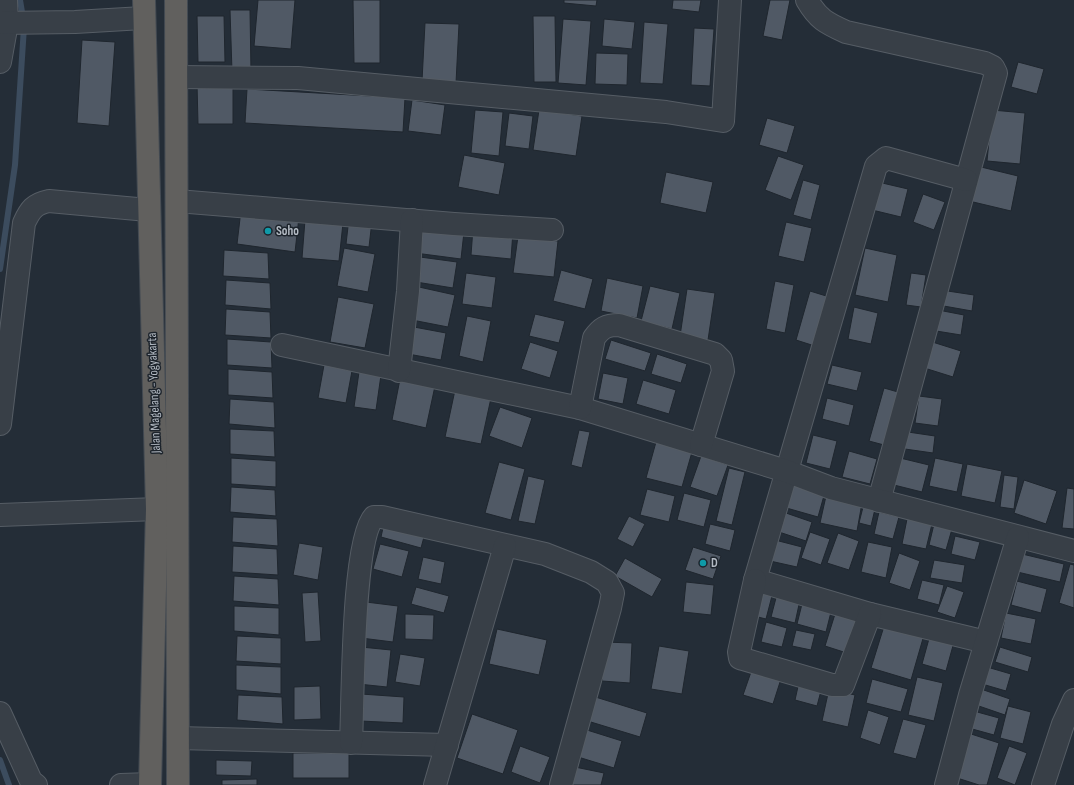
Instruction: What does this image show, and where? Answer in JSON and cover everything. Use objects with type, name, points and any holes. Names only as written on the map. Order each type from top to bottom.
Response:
[{"type":"highway","name":"Jalan Magelang - Yogyakarta","points":[[176,0],[178,201],[178,785]]},
{"type":"highway","name":"Jalan Magelang - Yogyakarta","points":[[143,9],[157,509],[150,784]]},
{"type":"street","points":[[0,62],[7,23],[6,0]]},
{"type":"street","points":[[177,77],[298,78],[658,111],[723,121],[730,0]]},
{"type":"street","points":[[807,0],[815,14],[826,24],[846,32],[985,63],[993,67],[996,73],[878,501]]},
{"type":"street","points":[[7,23],[39,22],[143,9]]},
{"type":"street","points":[[870,614],[843,684],[832,685],[740,658],[754,580],[876,166],[886,158],[966,180]]},
{"type":"street","points":[[0,424],[24,223],[29,211],[37,203],[49,201],[148,210]]},
{"type":"street","points":[[178,201],[552,230]]},
{"type":"street","points":[[399,371],[408,291],[412,220]]},
{"type":"street","points":[[580,408],[594,338],[601,329],[609,325],[619,325],[715,354],[721,360],[723,371],[701,445]]},
{"type":"street","points":[[282,345],[399,371],[580,408],[786,471],[832,488],[1074,551]]},
{"type":"street","points":[[0,514],[157,509]]},
{"type":"street","points":[[351,743],[357,586],[365,538],[370,521],[374,517],[382,517],[545,554],[591,572],[607,582],[613,593],[561,785]]},
{"type":"street","points":[[946,785],[970,695],[1018,537]]},
{"type":"street","points":[[436,785],[505,546]]},
{"type":"street","points":[[754,580],[870,614],[986,642]]},
{"type":"street","points":[[1043,785],[1063,724],[1074,700]]},
{"type":"street","points":[[0,713],[31,782],[36,785]]},
{"type":"street","points":[[178,738],[447,745]]},
{"type":"street","points":[[121,785],[150,784]]},
{"type":"building","points":[[258,0],[295,0],[291,49],[254,46]]},
{"type":"building","points":[[353,0],[380,0],[380,63],[354,63]]},
{"type":"building","points":[[564,0],[597,0],[596,6],[564,3]]},
{"type":"building","points":[[673,0],[701,0],[699,12],[672,9]]},
{"type":"building","points":[[770,0],[790,0],[782,40],[763,36]]},
{"type":"building","points":[[230,10],[250,10],[251,71],[232,72]]},
{"type":"building","points":[[197,16],[224,16],[225,62],[198,62]]},
{"type":"building","points":[[533,16],[555,16],[556,82],[534,82]]},
{"type":"building","points":[[563,19],[591,21],[586,85],[558,83]]},
{"type":"building","points":[[604,19],[635,22],[632,49],[602,46]]},
{"type":"building","points":[[644,22],[668,24],[663,84],[640,83]]},
{"type":"building","points":[[425,23],[459,24],[456,83],[422,81]]},
{"type":"building","points":[[694,28],[714,29],[710,86],[691,85]]},
{"type":"building","points":[[82,40],[115,42],[109,126],[77,123]]},
{"type":"building","points":[[596,53],[628,54],[627,85],[595,84]]},
{"type":"building","points":[[1018,62],[1044,69],[1037,94],[1011,87]]},
{"type":"building","points":[[197,84],[233,84],[233,124],[198,124]]},
{"type":"building","points":[[247,89],[405,98],[403,132],[245,123]]},
{"type":"building","points":[[412,100],[445,105],[441,135],[408,131]]},
{"type":"building","points":[[475,110],[503,112],[499,156],[471,153]]},
{"type":"building","points":[[539,110],[582,116],[576,156],[533,150]]},
{"type":"building","points":[[992,110],[1025,113],[1020,164],[987,161]]},
{"type":"building","points":[[509,113],[533,116],[529,149],[505,146]]},
{"type":"building","points":[[767,118],[795,126],[787,153],[759,145]]},
{"type":"building","points":[[464,155],[505,163],[499,195],[458,187]]},
{"type":"building","points":[[778,156],[804,165],[791,200],[765,190]]},
{"type":"building","points":[[977,166],[1018,176],[1011,211],[969,201]]},
{"type":"building","points":[[666,172],[713,182],[706,213],[660,203]]},
{"type":"building","points":[[803,180],[820,185],[811,220],[793,215]]},
{"type":"building","points":[[878,182],[908,189],[901,217],[872,210]]},
{"type":"building","points":[[923,194],[945,202],[934,230],[913,222]]},
{"type":"building","name":"Soho","points":[[241,210],[299,217],[295,252],[237,244]]},
{"type":"building","points":[[349,218],[372,221],[369,247],[346,244]]},
{"type":"building","points":[[305,220],[343,223],[339,261],[302,258]]},
{"type":"building","points":[[786,222],[812,228],[804,262],[778,256]]},
{"type":"building","points":[[418,227],[464,232],[461,259],[415,253]]},
{"type":"building","points":[[473,228],[513,231],[511,259],[471,255]]},
{"type":"building","points":[[518,236],[558,241],[554,277],[513,273]]},
{"type":"building","points":[[344,248],[375,254],[368,292],[337,286]]},
{"type":"building","points":[[865,248],[897,255],[888,302],[855,295]]},
{"type":"building","name":"Soho","points":[[224,250],[268,253],[269,279],[223,276]]},
{"type":"building","points":[[420,257],[457,262],[453,288],[416,282]]},
{"type":"building","points":[[561,270],[593,279],[585,309],[553,301]]},
{"type":"building","points":[[466,273],[496,277],[492,308],[462,304]]},
{"type":"building","points":[[911,273],[926,275],[921,307],[906,305]]},
{"type":"building","points":[[607,278],[643,286],[637,318],[601,311]]},
{"type":"building","points":[[226,280],[270,283],[271,309],[225,305]]},
{"type":"building","points":[[775,281],[794,285],[785,333],[766,329]]},
{"type":"building","points":[[650,286],[680,293],[672,329],[641,321]]},
{"type":"building","points":[[419,287],[455,295],[448,327],[412,320]]},
{"type":"building","points":[[687,289],[715,293],[708,340],[680,336]]},
{"type":"building","points":[[941,290],[974,295],[972,311],[938,305]]},
{"type":"building","points":[[810,291],[836,299],[821,348],[796,340]]},
{"type":"building","points":[[338,297],[374,304],[365,348],[330,342]]},
{"type":"building","points":[[854,307],[878,313],[871,344],[848,339]]},
{"type":"building","points":[[226,309],[270,312],[271,338],[225,335]]},
{"type":"building","points":[[933,309],[964,315],[961,335],[930,330]]},
{"type":"building","points":[[535,314],[565,321],[559,343],[529,336]]},
{"type":"building","points":[[467,316],[491,321],[483,362],[459,356]]},
{"type":"building","points":[[414,327],[446,333],[441,360],[408,354]]},
{"type":"building","points":[[227,339],[271,342],[272,368],[227,365]]},
{"type":"building","points":[[611,340],[651,353],[645,371],[605,359]]},
{"type":"building","points":[[926,340],[961,351],[953,377],[918,366]]},
{"type":"building","points":[[530,342],[558,351],[550,378],[521,369]]},
{"type":"building","points":[[657,354],[687,364],[681,383],[651,374]]},
{"type":"building","points":[[324,365],[352,371],[346,403],[318,398]]},
{"type":"building","points":[[832,365],[862,372],[857,391],[827,384]]},
{"type":"building","points":[[228,369],[272,372],[273,398],[228,395]]},
{"type":"building","points":[[359,372],[381,375],[376,410],[354,407]]},
{"type":"building","points":[[603,373],[628,378],[623,404],[598,399]]},
{"type":"building","points":[[400,379],[435,386],[426,428],[392,420]]},
{"type":"building","points":[[643,380],[676,390],[669,414],[636,404]]},
{"type":"building","points":[[884,388],[898,392],[884,445],[869,441]]},
{"type":"building","points":[[455,390],[491,398],[481,444],[445,437]]},
{"type":"building","points":[[919,396],[942,399],[938,426],[915,423]]},
{"type":"building","points":[[827,398],[854,405],[849,426],[822,419]]},
{"type":"building","points":[[230,399],[274,402],[275,428],[229,424]]},
{"type":"building","points":[[500,407],[532,418],[522,448],[489,436]]},
{"type":"building","points":[[230,429],[274,431],[275,457],[230,454]]},
{"type":"building","points":[[579,430],[590,432],[582,468],[571,465]]},
{"type":"building","points":[[908,432],[935,436],[933,453],[905,449]]},
{"type":"building","points":[[813,435],[837,441],[830,469],[806,463]]},
{"type":"building","points":[[656,442],[692,452],[682,487],[646,478]]},
{"type":"building","points":[[849,451],[877,459],[870,484],[842,477]]},
{"type":"building","points":[[701,456],[728,465],[717,496],[690,487]]},
{"type":"building","points":[[896,457],[929,465],[922,492],[890,484]]},
{"type":"building","points":[[231,458],[276,461],[276,487],[231,484]]},
{"type":"building","points":[[935,458],[963,464],[957,492],[929,486]]},
{"type":"building","points":[[499,462],[525,469],[511,520],[485,513]]},
{"type":"building","points":[[967,464],[1002,471],[995,503],[961,496]]},
{"type":"building","points":[[729,468],[745,472],[732,525],[716,521]]},
{"type":"building","points":[[1004,475],[1018,477],[1014,509],[1000,507]]},
{"type":"building","points":[[528,476],[545,480],[535,524],[518,521]]},
{"type":"building","points":[[1024,480],[1057,491],[1046,524],[1014,513]]},
{"type":"building","points":[[789,482],[825,492],[818,517],[783,507]]},
{"type":"building","points":[[231,487],[275,490],[276,516],[230,512]]},
{"type":"building","points":[[1067,488],[1074,489],[1074,529],[1062,528]]},
{"type":"building","points":[[647,489],[675,496],[669,522],[640,515]]},
{"type":"building","points":[[684,493],[711,500],[704,527],[677,520]]},
{"type":"building","points":[[826,496],[862,503],[857,531],[820,523]]},
{"type":"building","points":[[863,507],[875,509],[871,526],[859,523]]},
{"type":"building","points":[[879,512],[899,517],[893,539],[874,534]]},
{"type":"building","points":[[786,513],[812,522],[806,541],[779,532]]},
{"type":"building","points":[[629,516],[645,524],[633,547],[617,539]]},
{"type":"building","points":[[233,517],[277,519],[278,546],[232,542]]},
{"type":"building","points":[[907,519],[932,524],[926,549],[902,544]]},
{"type":"building","points":[[384,523],[425,533],[421,548],[381,537]]},
{"type":"building","name":"D","points":[[710,524],[735,530],[730,551],[705,544]]},
{"type":"building","points":[[934,524],[952,529],[946,550],[929,545]]},
{"type":"building","points":[[810,532],[830,539],[821,565],[801,558]]},
{"type":"building","points":[[838,533],[859,541],[849,570],[827,563]]},
{"type":"building","points":[[955,536],[980,542],[975,560],[951,554]]},
{"type":"building","points":[[775,540],[802,547],[797,567],[770,561]]},
{"type":"building","points":[[868,542],[892,547],[886,578],[861,572]]},
{"type":"building","points":[[299,543],[323,547],[318,580],[293,575]]},
{"type":"building","points":[[380,544],[409,551],[402,577],[373,569]]},
{"type":"building","points":[[233,546],[277,549],[278,575],[232,572]]},
{"type":"building","name":"D","points":[[693,547],[721,556],[713,579],[685,570]]},
{"type":"building","points":[[899,553],[920,561],[910,590],[889,583]]},
{"type":"building","points":[[1018,553],[1064,564],[1060,582],[1013,571]]},
{"type":"building","points":[[423,557],[445,562],[441,584],[418,579]]},
{"type":"building","points":[[625,558],[662,579],[652,597],[615,576]]},
{"type":"building","points":[[934,560],[965,565],[962,583],[930,578]]},
{"type":"building","points":[[1070,564],[1074,565],[1074,608],[1059,603]]},
{"type":"building","points":[[234,576],[278,579],[279,605],[233,601]]},
{"type":"building","points":[[922,580],[944,585],[939,605],[917,599]]},
{"type":"building","points":[[1017,581],[1047,589],[1041,613],[1011,605]]},
{"type":"building","points":[[686,582],[714,585],[711,615],[683,612]]},
{"type":"building","points":[[947,586],[964,592],[955,618],[937,612]]},
{"type":"building","points":[[416,587],[449,596],[444,613],[411,604]]},
{"type":"building","points":[[757,588],[773,592],[766,619],[750,615]]},
{"type":"building","points":[[318,592],[321,641],[305,642],[302,593]]},
{"type":"building","points":[[777,594],[800,600],[795,623],[771,617]]},
{"type":"building","points":[[803,600],[832,608],[826,632],[797,624]]},
{"type":"building","points":[[366,602],[398,606],[393,642],[361,638]]},
{"type":"building","points":[[234,606],[279,608],[279,635],[234,631]]},
{"type":"building","points":[[1006,613],[1036,619],[1031,644],[1001,638]]},
{"type":"building","points":[[405,614],[434,615],[433,640],[405,639]]},
{"type":"building","points":[[835,614],[863,622],[853,655],[825,646]]},
{"type":"building","points":[[766,622],[787,628],[782,647],[761,642]]},
{"type":"building","points":[[885,623],[924,635],[911,680],[871,668]]},
{"type":"building","points":[[497,629],[547,640],[539,675],[489,664]]},
{"type":"building","points":[[796,630],[815,634],[811,650],[792,646]]},
{"type":"building","points":[[930,635],[954,642],[946,671],[922,664]]},
{"type":"building","points":[[237,636],[281,638],[281,664],[236,661]]},
{"type":"building","points":[[604,642],[632,643],[630,683],[602,681]]},
{"type":"building","points":[[659,646],[689,651],[682,694],[651,689]]},
{"type":"building","points":[[361,647],[391,650],[387,687],[358,684]]},
{"type":"building","points":[[1000,647],[1032,657],[1028,672],[995,662]]},
{"type":"building","points":[[400,654],[425,658],[420,686],[395,682]]},
{"type":"building","points":[[236,665],[281,667],[281,694],[236,690]]},
{"type":"building","points":[[987,667],[1011,674],[1006,691],[982,684]]},
{"type":"building","points":[[752,669],[781,679],[773,704],[743,695]]},
{"type":"building","points":[[917,677],[943,683],[934,721],[908,715]]},
{"type":"building","points":[[872,679],[908,689],[901,712],[866,703]]},
{"type":"building","points":[[799,682],[822,687],[817,706],[795,700]]},
{"type":"building","points":[[320,686],[321,719],[294,720],[294,687]]},
{"type":"building","points":[[978,688],[1010,699],[1005,715],[973,704]]},
{"type":"building","points":[[829,689],[855,695],[848,727],[822,721]]},
{"type":"building","points":[[361,694],[404,697],[403,723],[360,721]]},
{"type":"building","points":[[238,695],[282,697],[283,724],[237,720]]},
{"type":"building","points":[[589,695],[647,713],[640,737],[581,719]]},
{"type":"building","points":[[1008,706],[1031,712],[1023,744],[1000,738]]},
{"type":"building","points":[[868,710],[889,717],[880,745],[860,738]]},
{"type":"building","points":[[970,710],[999,718],[994,735],[965,727]]},
{"type":"building","points":[[472,714],[518,730],[503,774],[457,758]]},
{"type":"building","points":[[903,719],[926,725],[916,759],[893,753]]},
{"type":"building","points":[[587,730],[622,741],[614,768],[578,757]]},
{"type":"building","points":[[968,733],[999,743],[987,785],[979,785],[954,777]]},
{"type":"building","points":[[520,746],[550,757],[540,783],[511,772]]},
{"type":"building","points":[[1009,746],[1027,753],[1015,785],[997,778]]},
{"type":"building","points":[[293,753],[349,753],[349,778],[293,778]]},
{"type":"building","points":[[216,760],[252,761],[251,776],[216,775]]},
{"type":"building","points":[[575,767],[604,773],[601,785],[571,785]]},
{"type":"building","points":[[257,779],[257,785],[222,785],[222,780]]},
{"type":"waterway","points":[[20,0],[23,18]]},
{"type":"waterway","points":[[0,269],[15,165],[24,27]]},
{"type":"waterway","points":[[0,760],[9,785]]},
{"type":"place","name":"Soho","points":[[268,231]]},
{"type":"place","name":"D","points":[[703,563]]}]
